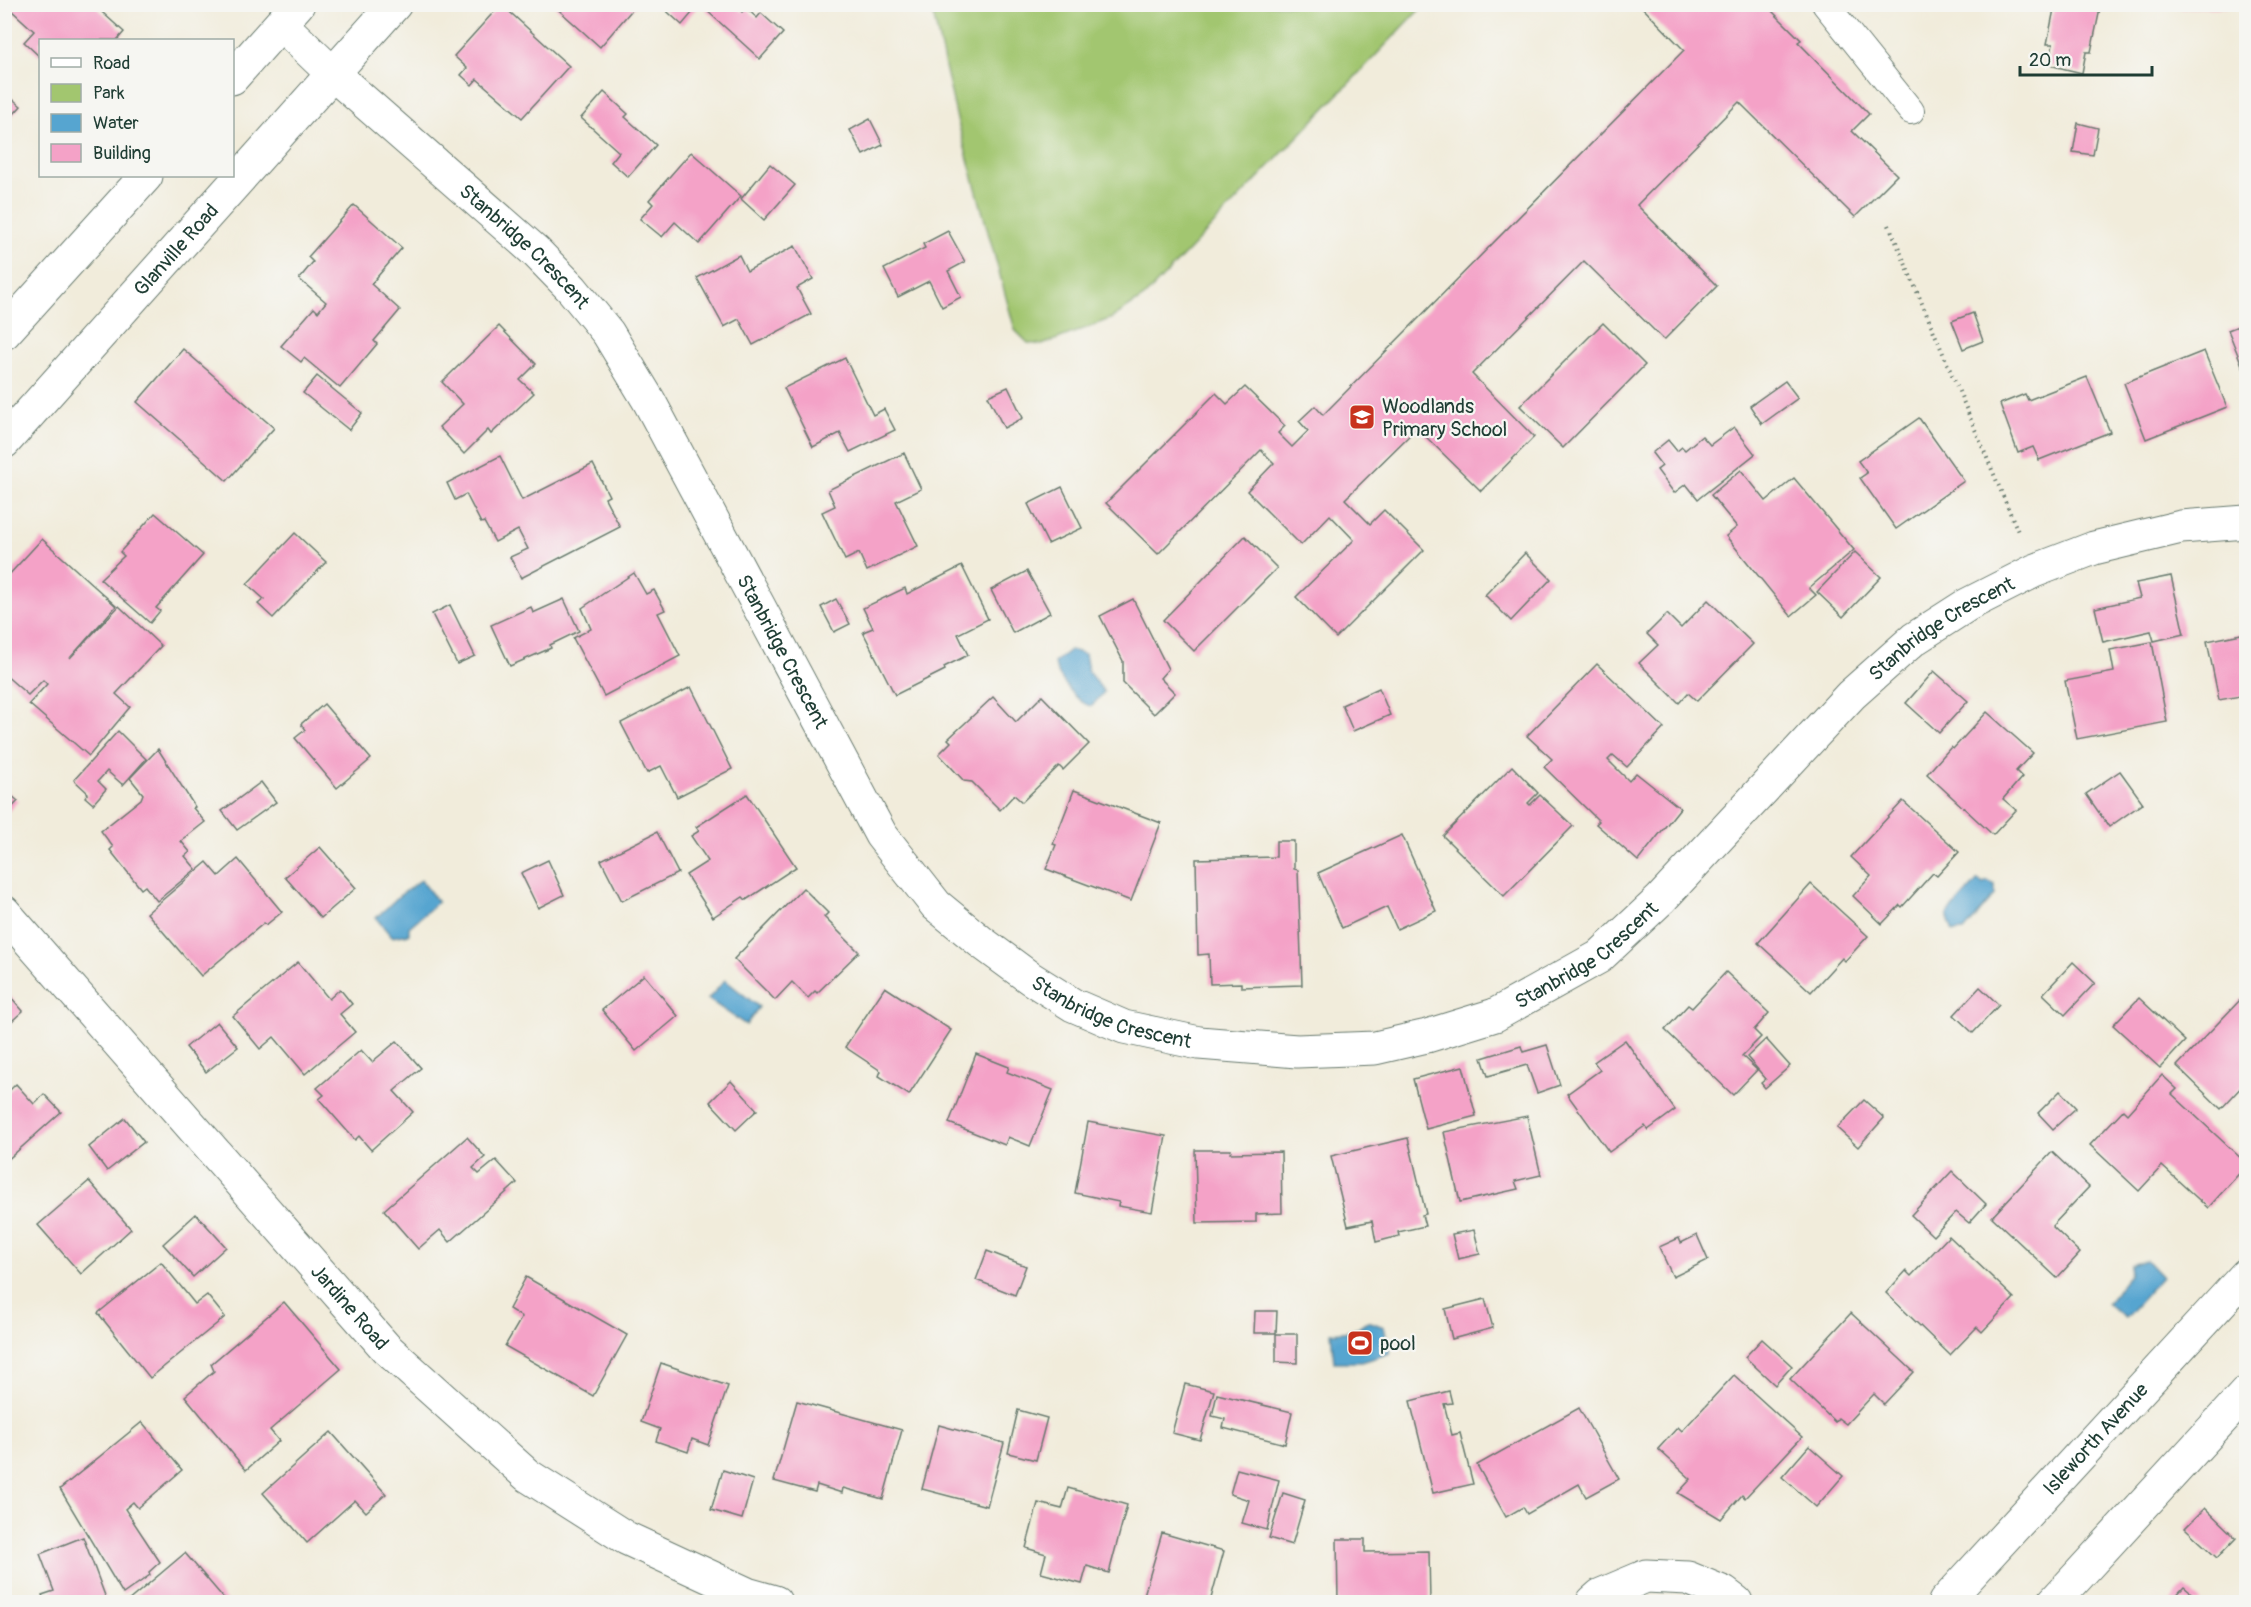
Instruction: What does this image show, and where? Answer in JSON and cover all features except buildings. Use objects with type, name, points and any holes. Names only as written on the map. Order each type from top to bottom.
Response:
[{"type":"street","name":"Glanville Road","points":[[4,442],[395,4]]},
{"type":"street","name":"Stanbridge Crescent","points":[[290,14],[333,74],[536,252],[572,289],[609,333],[649,401],[881,836],[936,904],[981,942],[1030,978],[1073,1005],[1125,1027],[1198,1043],[1308,1050],[1375,1048],[1426,1036],[1495,1015],[1599,957],[1662,899],[1851,695],[1914,639],[1967,605],[2034,571],[2094,548],[2181,526],[2247,522]]},
{"type":"street","points":[[234,76],[290,14]]},
{"type":"street","points":[[4,333],[145,177]]},
{"type":"street","name":"Jardine Road","points":[[4,912],[386,1348],[527,1475],[626,1538],[747,1594],[775,1602]]},
{"type":"street","name":"Isleworth Avenue","points":[[1945,1602],[2247,1275]]},
{"type":"street","points":[[2054,1602],[2247,1393]]},
{"type":"street","points":[[1593,1602],[1601,1595],[1646,1576],[1688,1578],[1724,1593],[1736,1602]]},
{"type":"lane","points":[[1825,4],[1911,111]]},
{"type":"path","points":[[1889,225],[2034,571]]},
{"type":"green space","points":[[931,4],[1424,5],[1144,297],[1112,318],[1042,345],[1028,343],[1015,330],[957,119]]},
{"type":"water","points":[[1070,650],[1085,654],[1088,671],[1104,692],[1092,706],[1075,696],[1056,669],[1054,663]]},
{"type":"water","points":[[421,880],[438,902],[409,927],[409,934],[392,937],[376,918],[399,896]]},
{"type":"water","points":[[1978,880],[1983,884],[1987,881],[1995,885],[1995,895],[1964,931],[1953,932],[1947,915]]},
{"type":"water","points":[[725,980],[759,1007],[746,1025],[708,999]]},
{"type":"water","points":[[2146,1260],[2162,1277],[2125,1318],[2107,1304],[2129,1275],[2131,1265]]},
{"type":"water","name":"pool","points":[[1368,1321],[1384,1327],[1390,1353],[1362,1362],[1334,1362],[1331,1333],[1352,1331]]},
{"type":"place","name":"Woodlands Primary School","points":[[1362,417]]},
{"type":"place","name":"pool","points":[[1360,1343]]}]
